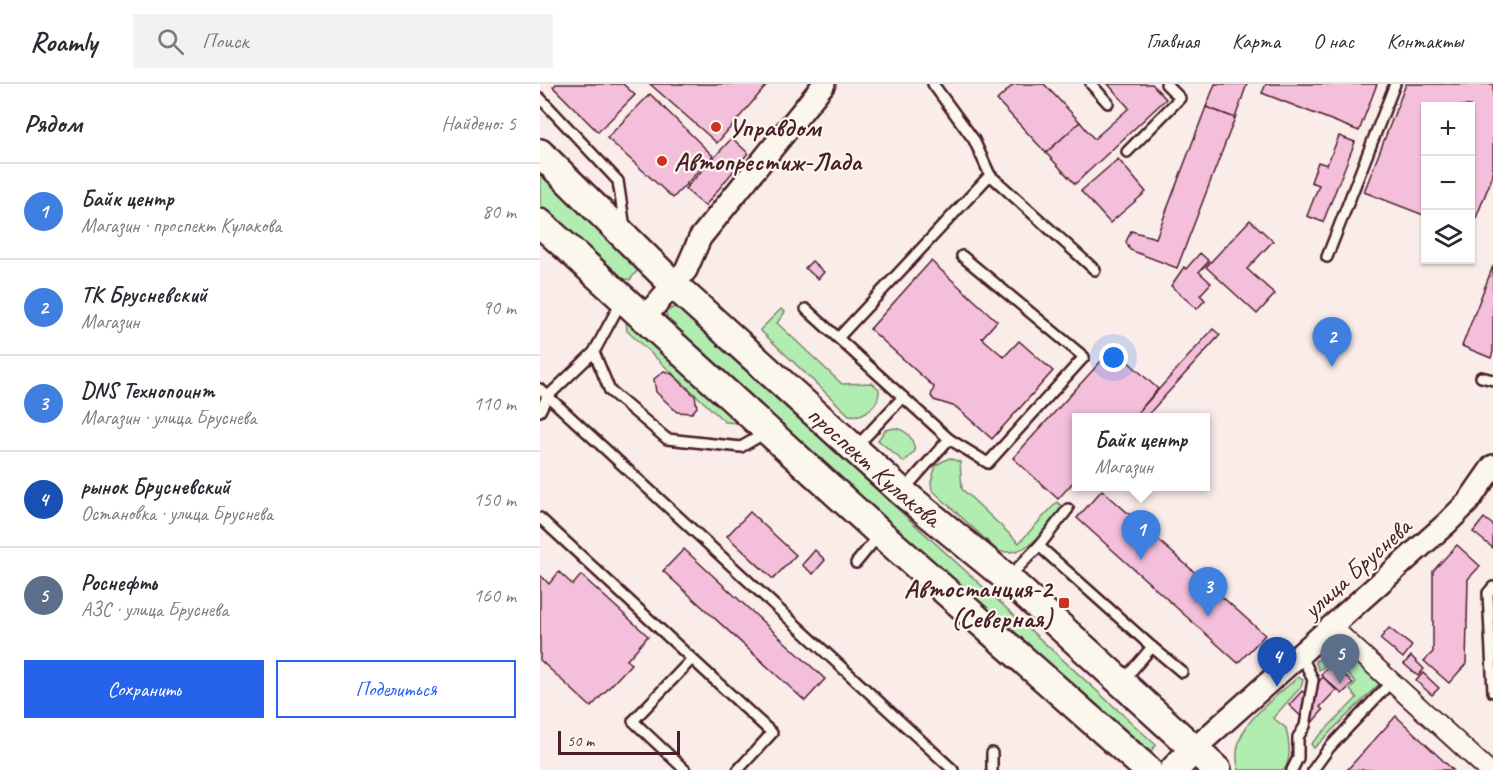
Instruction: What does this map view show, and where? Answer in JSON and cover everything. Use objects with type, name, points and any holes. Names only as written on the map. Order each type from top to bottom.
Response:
[{"type":"main road","name":"проспект Кулакова","points":[[540,153],[674,285],[902,492],[1008,579],[1217,770]]},
{"type":"main road","name":"проспект Кулакова","points":[[540,223],[881,534],[1148,770]]},
{"type":"main road","points":[[1174,770],[1194,749]]},
{"type":"street","points":[[645,317],[686,270],[700,238],[824,84]]},
{"type":"street","name":"улица Бруснева","points":[[1194,749],[1446,524],[1468,502],[1493,466]]},
{"type":"street","points":[[1332,627],[1488,770]]},
{"type":"lane","points":[[933,84],[974,140],[990,175],[1095,270]]},
{"type":"lane","points":[[1091,84],[1108,103]]},
{"type":"lane","points":[[1127,152],[1180,98],[1166,84]]},
{"type":"lane","points":[[1327,256],[1395,84]]},
{"type":"lane","points":[[540,98],[618,181],[626,239]]},
{"type":"lane","points":[[838,338],[990,175]]},
{"type":"lane","points":[[806,309],[949,439],[988,463],[1084,357],[962,256]]},
{"type":"lane","points":[[540,411],[547,397],[594,352],[614,319],[623,297]]},
{"type":"lane","points":[[594,352],[610,391],[667,438],[741,447],[769,432]]},
{"type":"lane","points":[[1481,377],[1493,380]]},
{"type":"lane","points":[[540,389],[953,770]]},
{"type":"lane","points":[[854,449],[903,397]]},
{"type":"lane","points":[[902,492],[949,439]]},
{"type":"lane","points":[[1008,579],[1040,546],[1068,509]]},
{"type":"lane","points":[[540,518],[772,733],[738,770]]},
{"type":"lane","points":[[856,563],[881,534]]},
{"type":"lane","points":[[1040,546],[1182,672]]},
{"type":"lane","points":[[1493,587],[1488,593],[1493,692]]},
{"type":"lane","points":[[1121,682],[1152,647]]},
{"type":"lane","points":[[1292,770],[1298,758],[1298,737],[1305,726],[1313,680],[1301,654]]},
{"type":"lane","points":[[685,770],[633,720],[692,659]]},
{"type":"lane","points":[[1313,770],[1329,747],[1392,681]]},
{"type":"lane","points":[[992,753],[992,770]]},
{"type":"green space","points":[[540,174],[633,262],[637,271],[630,280],[618,277],[540,205]]},
{"type":"green space","points":[[674,307],[679,309],[1156,745],[1143,760],[668,322],[666,312]]},
{"type":"green space","points":[[781,309],[785,312],[777,323],[842,384],[872,383],[879,389],[877,400],[870,409],[861,414],[849,415],[760,330]]},
{"type":"green space","points":[[626,320],[742,423],[725,422],[627,331]]},
{"type":"green space","points":[[895,428],[907,433],[914,447],[915,451],[904,462],[878,440],[885,430]]},
{"type":"green space","points":[[949,458],[960,462],[962,489],[1019,543],[1057,502],[1064,508],[1028,546],[1009,552],[998,551],[932,490],[931,482],[936,465]]},
{"type":"green space","points":[[1330,654],[1359,662],[1371,672],[1379,684],[1314,748],[1311,744],[1357,698],[1350,690],[1356,682],[1333,660],[1319,670],[1315,661]]},
{"type":"green space","points":[[1298,677],[1303,680],[1301,687],[1273,718],[1286,728],[1289,755],[1284,770],[1239,770],[1237,755],[1239,742],[1245,729],[1264,706]]},
{"type":"building","points":[[556,84],[623,84],[635,95],[598,132],[553,87]]},
{"type":"building","points":[[650,84],[768,84],[717,143]]},
{"type":"building","points":[[1014,84],[1044,84],[1080,122],[1046,153],[997,100]]},
{"type":"building","points":[[1108,84],[1152,84],[1166,99],[1075,184],[1046,153],[1080,122],[1094,139],[1129,108]]},
{"type":"building","points":[[1215,84],[1247,84],[1235,118],[1206,107]]},
{"type":"building","points":[[1266,84],[1377,84],[1359,131],[1262,93]]},
{"type":"building","points":[[1406,84],[1493,84],[1493,175],[1475,220],[1475,102],[1421,102],[1421,214],[1364,192]]},
{"type":"building","points":[[650,94],[713,156],[673,198],[607,138]]},
{"type":"building","points":[[1206,107],[1235,118],[1177,268],[1130,250],[1126,242],[1131,231],[1156,238]]},
{"type":"building","points":[[1339,136],[1355,142],[1323,222],[1307,216],[1319,185],[1311,182],[1318,162],[1327,165]]},
{"type":"building","points":[[732,138],[748,153],[705,206],[685,189]]},
{"type":"building","points":[[1118,159],[1146,192],[1110,223],[1081,191]]},
{"type":"building","points":[[1250,220],[1273,241],[1247,269],[1275,294],[1257,314],[1206,267]]},
{"type":"building","points":[[1200,253],[1209,261],[1199,272],[1211,283],[1200,295],[1205,300],[1197,309],[1171,286],[1184,267],[1186,269]]},
{"type":"building","points":[[812,261],[824,272],[818,279],[805,268]]},
{"type":"building","points":[[931,261],[997,321],[982,338],[1004,357],[1019,341],[1053,371],[992,439],[956,407],[934,400],[931,396],[934,387],[870,329]]},
{"type":"building","points":[[1493,266],[1493,352],[1491,358],[1462,346]]},
{"type":"building","points":[[1213,329],[1220,335],[1150,413],[1137,413]]},
{"type":"building","points":[[1113,348],[1158,389],[1137,413],[1072,413],[1072,483],[1058,499],[1013,458]]},
{"type":"building","points":[[664,371],[672,374],[695,396],[697,407],[692,413],[677,412],[656,392],[654,379]]},
{"type":"building","points":[[1103,491],[1265,635],[1238,663],[1077,518]]},
{"type":"building","points":[[750,512],[796,555],[773,579],[727,536]]},
{"type":"building","points":[[1484,518],[1493,525],[1493,548],[1473,532]]},
{"type":"building","points":[[1457,545],[1480,566],[1468,579],[1466,664],[1449,683],[1424,661],[1433,652],[1433,571]]},
{"type":"building","points":[[684,549],[825,679],[805,701],[663,571]]},
{"type":"building","points":[[815,550],[825,560],[813,574],[802,565]]},
{"type":"building","points":[[559,572],[573,585],[581,575],[648,636],[627,660],[631,664],[591,707],[540,660],[540,575],[549,584]]},
{"type":"building","points":[[1389,628],[1412,646],[1403,658],[1380,639]]},
{"type":"building","points":[[1411,656],[1424,669],[1418,676],[1404,664]]},
{"type":"building","points":[[1331,663],[1353,683],[1342,694],[1321,675]]},
{"type":"building","points":[[1423,673],[1439,688],[1432,695],[1416,681]]},
{"type":"building","points":[[1323,677],[1336,690],[1320,707],[1323,710],[1310,725],[1289,705],[1302,691],[1307,695]]},
{"type":"building","points":[[1396,716],[1453,770],[1347,770]]},
{"type":"place","name":"Управдом","points":[[716,127]]},
{"type":"place","name":"Автопрестиж-Лада","points":[[662,161]]},
{"type":"place","name":"ТК Брусневский","points":[[1332,367]]},
{"type":"place","name":"Байк центр","points":[[1141,560]]},
{"type":"place","name":"Автостанция-2 (Северная)","points":[[1064,603]]},
{"type":"place","name":"DNS Технопоинт","points":[[1208,617]]},
{"type":"place","name":"Роснефть","points":[[1340,684]]},
{"type":"place","name":"рынок Брусневский","points":[[1277,687]]}]
